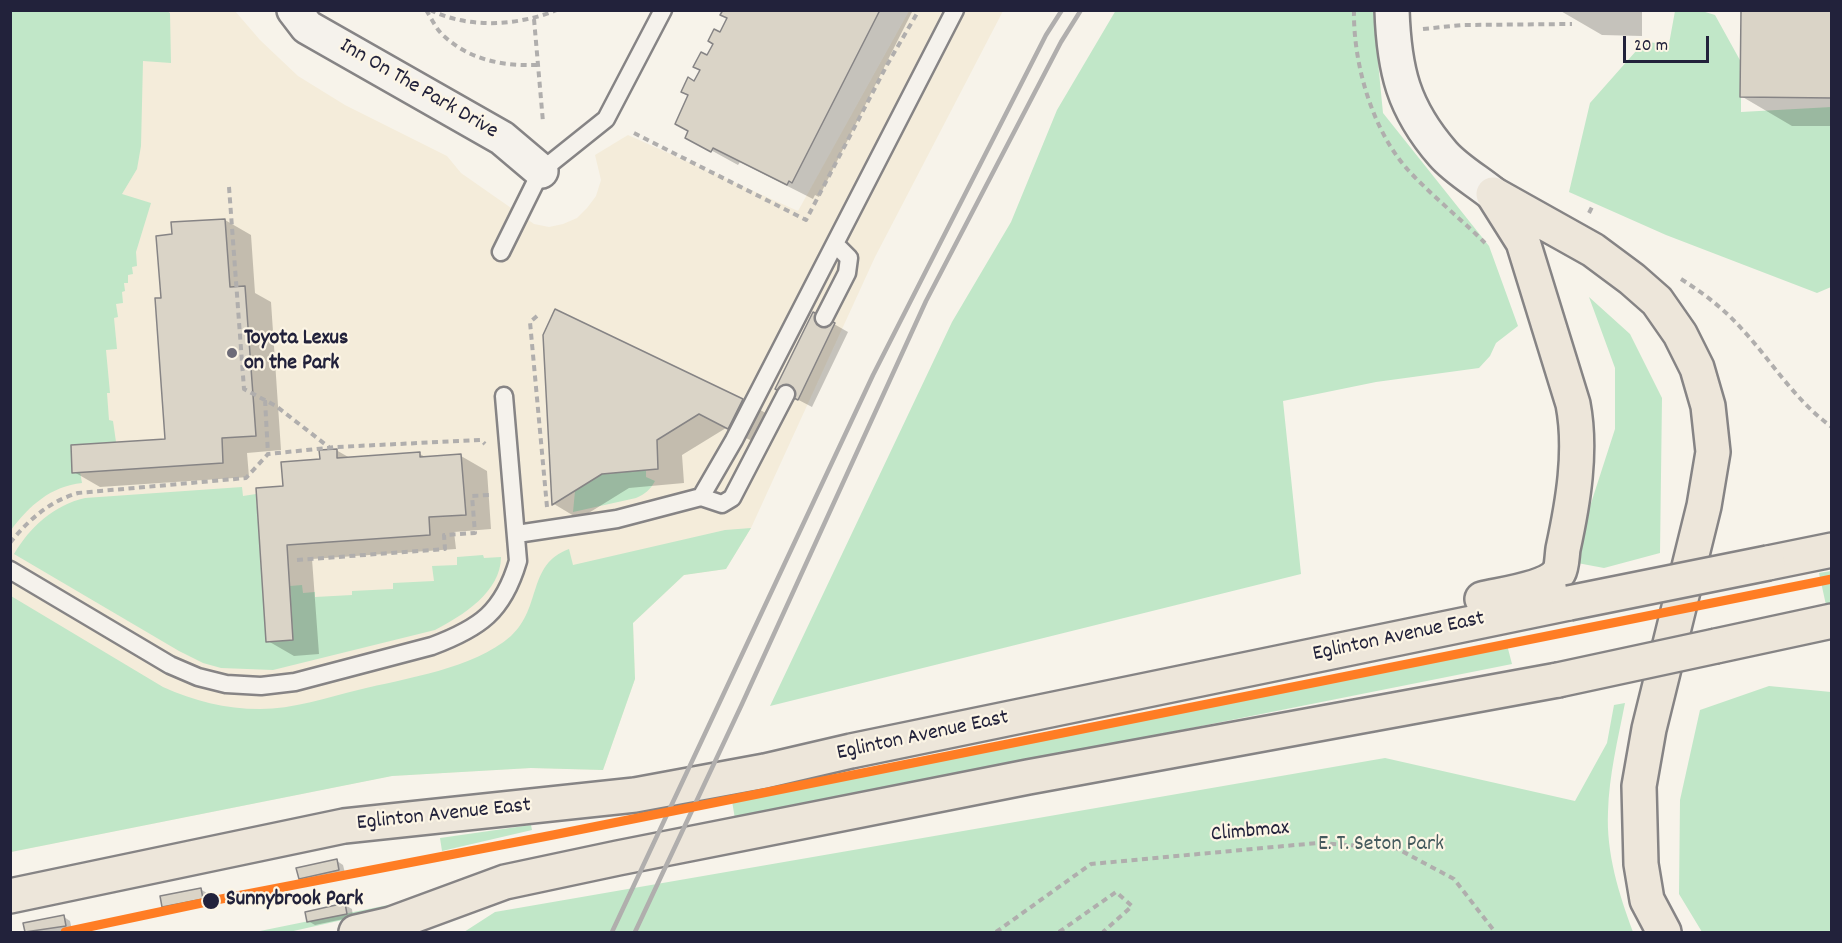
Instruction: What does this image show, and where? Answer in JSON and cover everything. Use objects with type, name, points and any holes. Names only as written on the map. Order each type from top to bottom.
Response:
[{"type":"main road","points":[[1199,680],[1319,640],[1543,585],[1559,572],[1575,472],[1577,423],[1556,344],[1523,242],[1493,194]]},
{"type":"main road","points":[[1493,194],[1593,250],[1657,301],[1680,334],[1696,368],[1708,406],[1713,452],[1704,506],[1649,729],[1639,786],[1641,864],[1647,900],[1664,933]]},
{"type":"main road","name":"Eglinton Avenue East","points":[[10,896],[344,826],[635,795],[765,771],[851,751],[1832,550]]},
{"type":"main road","points":[[356,933],[391,924],[505,882],[618,858],[1028,777],[1558,680],[1832,621]]},
{"type":"street","name":"Inn On The Park Drive","points":[[294,10],[307,27],[502,138],[542,171]]},
{"type":"street","points":[[1392,22],[1396,61],[1402,89],[1413,115],[1444,155],[1493,194]]},
{"type":"lane","points":[[501,252],[542,171],[606,119],[663,10]]},
{"type":"lane","points":[[701,497],[734,440],[955,10]]},
{"type":"lane","points":[[825,318],[847,273],[849,258],[835,244]]},
{"type":"lane","points":[[517,534],[617,519],[701,497],[722,504],[732,498],[786,394]]},
{"type":"lane","points":[[10,570],[170,665],[226,684],[261,686],[295,682],[432,646],[474,627],[495,609],[511,585],[518,561],[504,396]]},
{"type":"path","points":[[428,10],[439,15],[482,24],[534,20],[557,10]]},
{"type":"path","points":[[428,10],[444,37],[472,56],[510,65],[538,65]]},
{"type":"path","points":[[634,133],[806,220],[887,65],[919,10]]},
{"type":"path","points":[[534,20],[543,122]]},
{"type":"path","points":[[1392,22],[1462,25],[1572,24]]},
{"type":"path","points":[[229,187],[244,389],[276,406],[330,448]]},
{"type":"path","points":[[1680,278],[1719,306],[1742,328],[1800,399],[1832,427]]},
{"type":"path","points":[[537,316],[530,322],[547,508]]},
{"type":"path","points":[[265,400],[268,454]]},
{"type":"path","points":[[10,543],[39,512],[60,498],[78,493],[246,478],[268,454],[330,448],[481,440],[488,447]]},
{"type":"path","points":[[297,560],[445,549],[444,535],[475,534],[472,496],[489,495],[489,483]]},
{"type":"path","name":"Climbmax","points":[[996,933],[1091,864],[1317,843],[1396,848],[1454,879],[1495,933]]},
{"type":"path","points":[[1059,933],[1116,892],[1132,906],[1103,933]]},
{"type":"shaded area","points":[[11,11],[235,11],[260,40],[298,76],[345,105],[447,156],[461,173],[534,224],[549,227],[577,218],[587,208],[596,196],[601,180],[595,155],[628,135],[798,211],[909,11],[1003,11],[875,257],[751,528],[726,569],[684,575],[633,623],[635,679],[603,770],[531,768],[392,776],[11,852]]},
{"type":"green space","points":[[1116,10],[1373,11],[1383,113],[1489,246],[1518,326],[1496,343],[1490,356],[1479,368],[1376,382],[1283,401],[1301,574],[770,706],[952,322],[1011,222],[1057,110]]},
{"type":"green space","points":[[11,11],[167,11],[170,13],[171,63],[143,61],[141,146],[137,169],[122,194],[151,203],[136,252],[137,266],[132,267],[133,274],[128,275],[128,283],[124,283],[123,303],[116,304],[118,317],[114,318],[117,349],[106,350],[110,393],[107,393],[109,420],[113,421],[116,442],[71,445],[72,472],[80,472],[82,483],[60,488],[51,493],[33,505],[11,530]]},
{"type":"green space","points":[[1675,11],[1702,11],[1715,15],[1741,62],[1741,112],[1831,107],[1831,287],[1817,293],[1666,235],[1569,192],[1590,103],[1644,42],[1669,44]]},
{"type":"green space","points":[[1589,297],[1630,334],[1662,398],[1660,553],[1604,568],[1572,562],[1615,429],[1615,368]]},
{"type":"green space","points":[[646,470],[646,477],[655,481],[642,495],[573,512],[575,491],[602,474]]},
{"type":"green space","points":[[242,487],[243,496],[256,494],[267,642],[293,640],[290,586],[302,585],[303,593],[315,592],[315,597],[352,595],[352,591],[393,589],[393,583],[434,581],[432,566],[457,565],[457,557],[483,555],[484,558],[501,557],[499,570],[487,592],[478,601],[457,618],[435,630],[273,670],[221,668],[203,663],[14,554],[27,535],[44,518],[74,501],[85,498]]},
{"type":"green space","points":[[751,528],[726,569],[684,575],[633,623],[635,679],[603,770],[531,768],[392,776],[11,852],[11,596],[163,687],[222,706],[272,709],[438,671],[478,657],[511,636],[521,625],[540,576],[556,556],[569,549],[573,565],[725,530]]},
{"type":"green space","points":[[1831,571],[1831,604],[1826,605],[1819,573]]},
{"type":"green space","points":[[1506,641],[1512,664],[735,819],[731,795]]},
{"type":"green space","points":[[1769,686],[1831,692],[1831,932],[1702,932],[1679,894],[1680,800],[1700,710]]},
{"type":"green space","name":"E. T. Seton Park","points":[[1625,703],[1610,784],[1608,827],[1614,873],[1633,932],[464,932],[495,912],[1385,758],[1575,801],[1607,743],[1614,705]]},
{"type":"green space","points":[[531,825],[532,830],[442,851],[440,838]]},
{"type":"green space","points":[[388,905],[387,910],[289,932],[255,932]]},
{"type":"building","points":[[723,10],[880,10],[792,183],[789,181],[787,185],[713,148],[711,152],[685,138],[688,131],[675,124],[688,95],[681,92],[688,77],[694,81],[700,70],[693,67],[701,52],[707,55],[713,44],[708,41],[714,29],[720,32],[727,18],[720,15]]},
{"type":"building","points":[[1741,10],[1832,10],[1832,98],[1740,97]]},
{"type":"building","points":[[225,219],[230,287],[245,286],[256,436],[222,438],[223,463],[72,473],[71,445],[165,439],[155,298],[161,298],[156,236],[172,234],[171,222]]},
{"type":"building","points":[[555,309],[743,399],[728,429],[699,414],[657,440],[658,469],[602,474],[552,505],[543,335]]},
{"type":"building","points":[[813,312],[835,323],[798,400],[775,389]]},
{"type":"building","points":[[337,449],[337,458],[420,452],[420,457],[461,454],[466,515],[429,517],[430,535],[287,545],[293,640],[266,642],[256,488],[283,486],[281,462],[320,459],[319,450]]},
{"type":"building","points":[[337,859],[339,870],[299,879],[296,868]]},
{"type":"building","points":[[201,888],[203,899],[162,907],[160,896]]},
{"type":"building","points":[[345,903],[347,914],[307,922],[305,912]]},
{"type":"building","points":[[64,915],[66,926],[25,932],[23,923]]},
{"type":"railway","points":[[612,932],[873,375],[1046,35],[1062,10]]},
{"type":"railway","points":[[635,932],[926,301],[1061,42],[1081,10]]},
{"type":"transit line","points":[[65,932],[1832,579]]},
{"type":"place","name":"Toyota Lexus on the Park","points":[[232,353]]},
{"type":"place","name":"Sunnybrook Park","points":[[211,901]]}]
